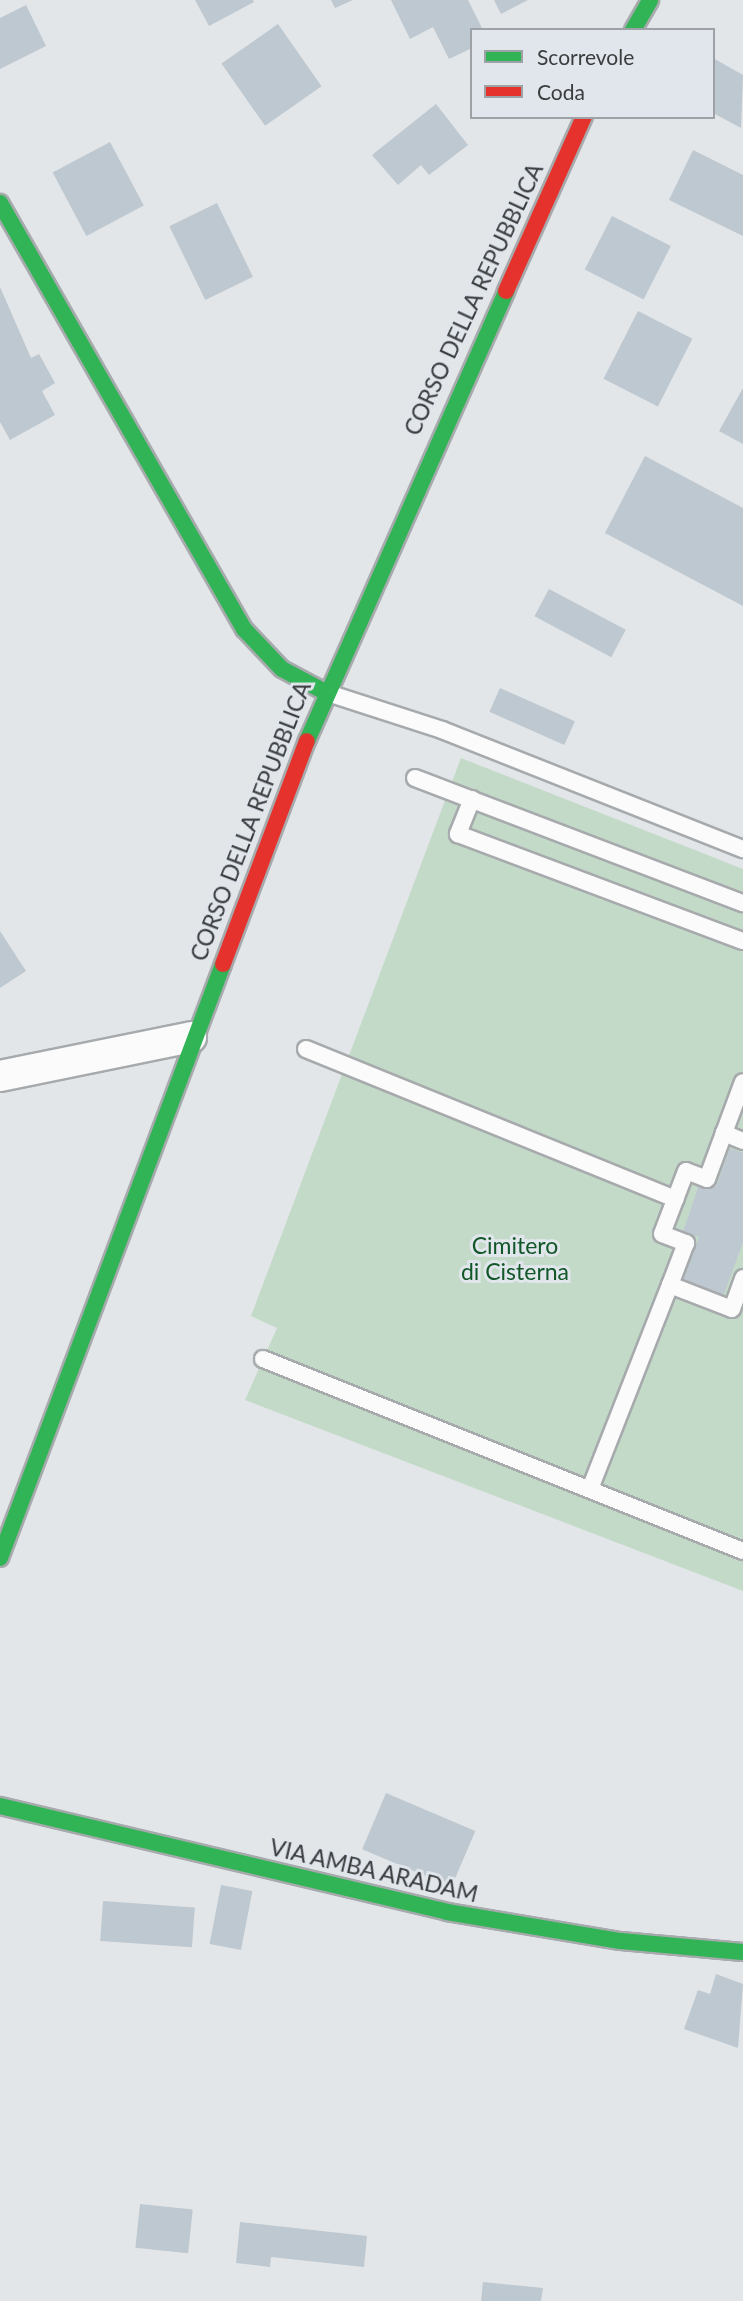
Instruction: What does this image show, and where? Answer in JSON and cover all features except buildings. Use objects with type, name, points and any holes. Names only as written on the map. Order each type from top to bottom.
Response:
[{"type":"street","points":[[634,28],[650,0]]},
{"type":"street","name":"CORSO DELLA REPUBBLICA","points":[[0,1558],[191,1037],[325,692],[583,119]]},
{"type":"street","points":[[0,203],[239,623],[266,656],[325,692]]},
{"type":"street","points":[[0,1076],[191,1037]]},
{"type":"street","name":"VIA AMBA ARADAM","points":[[0,1806],[447,1912],[621,1941],[743,1952]]},
{"type":"lane","points":[[325,692],[442,730],[743,849]]},
{"type":"lane","points":[[415,778],[743,902]]},
{"type":"lane","points":[[472,799],[458,834],[743,941]]},
{"type":"lane","points":[[306,1049],[676,1199]]},
{"type":"lane","points":[[590,1489],[686,1243],[662,1234],[686,1171],[707,1179],[743,1082]]},
{"type":"lane","points":[[724,1133],[743,1141]]},
{"type":"lane","points":[[670,1285],[732,1308],[743,1278]]},
{"type":"lane","points":[[263,1359],[743,1551]]},
{"type":"green space","name":"Cimitero di Cisterna","points":[[461,758],[743,869],[743,1591],[245,1400],[277,1328],[251,1316]]},
{"type":"traffic: fast","points":[[634,28],[650,0]]},
{"type":"traffic: fast","points":[[0,203],[244,629],[282,669],[325,692]]},
{"type":"traffic: fast","points":[[307,741],[506,291]]},
{"type":"traffic: fast","points":[[0,1558],[223,964]]},
{"type":"traffic: fast","points":[[0,1806],[447,1912],[621,1941],[743,1952]]},
{"type":"traffic: jam","points":[[506,291],[583,119]]},
{"type":"traffic: jam","points":[[223,964],[307,741]]}]
